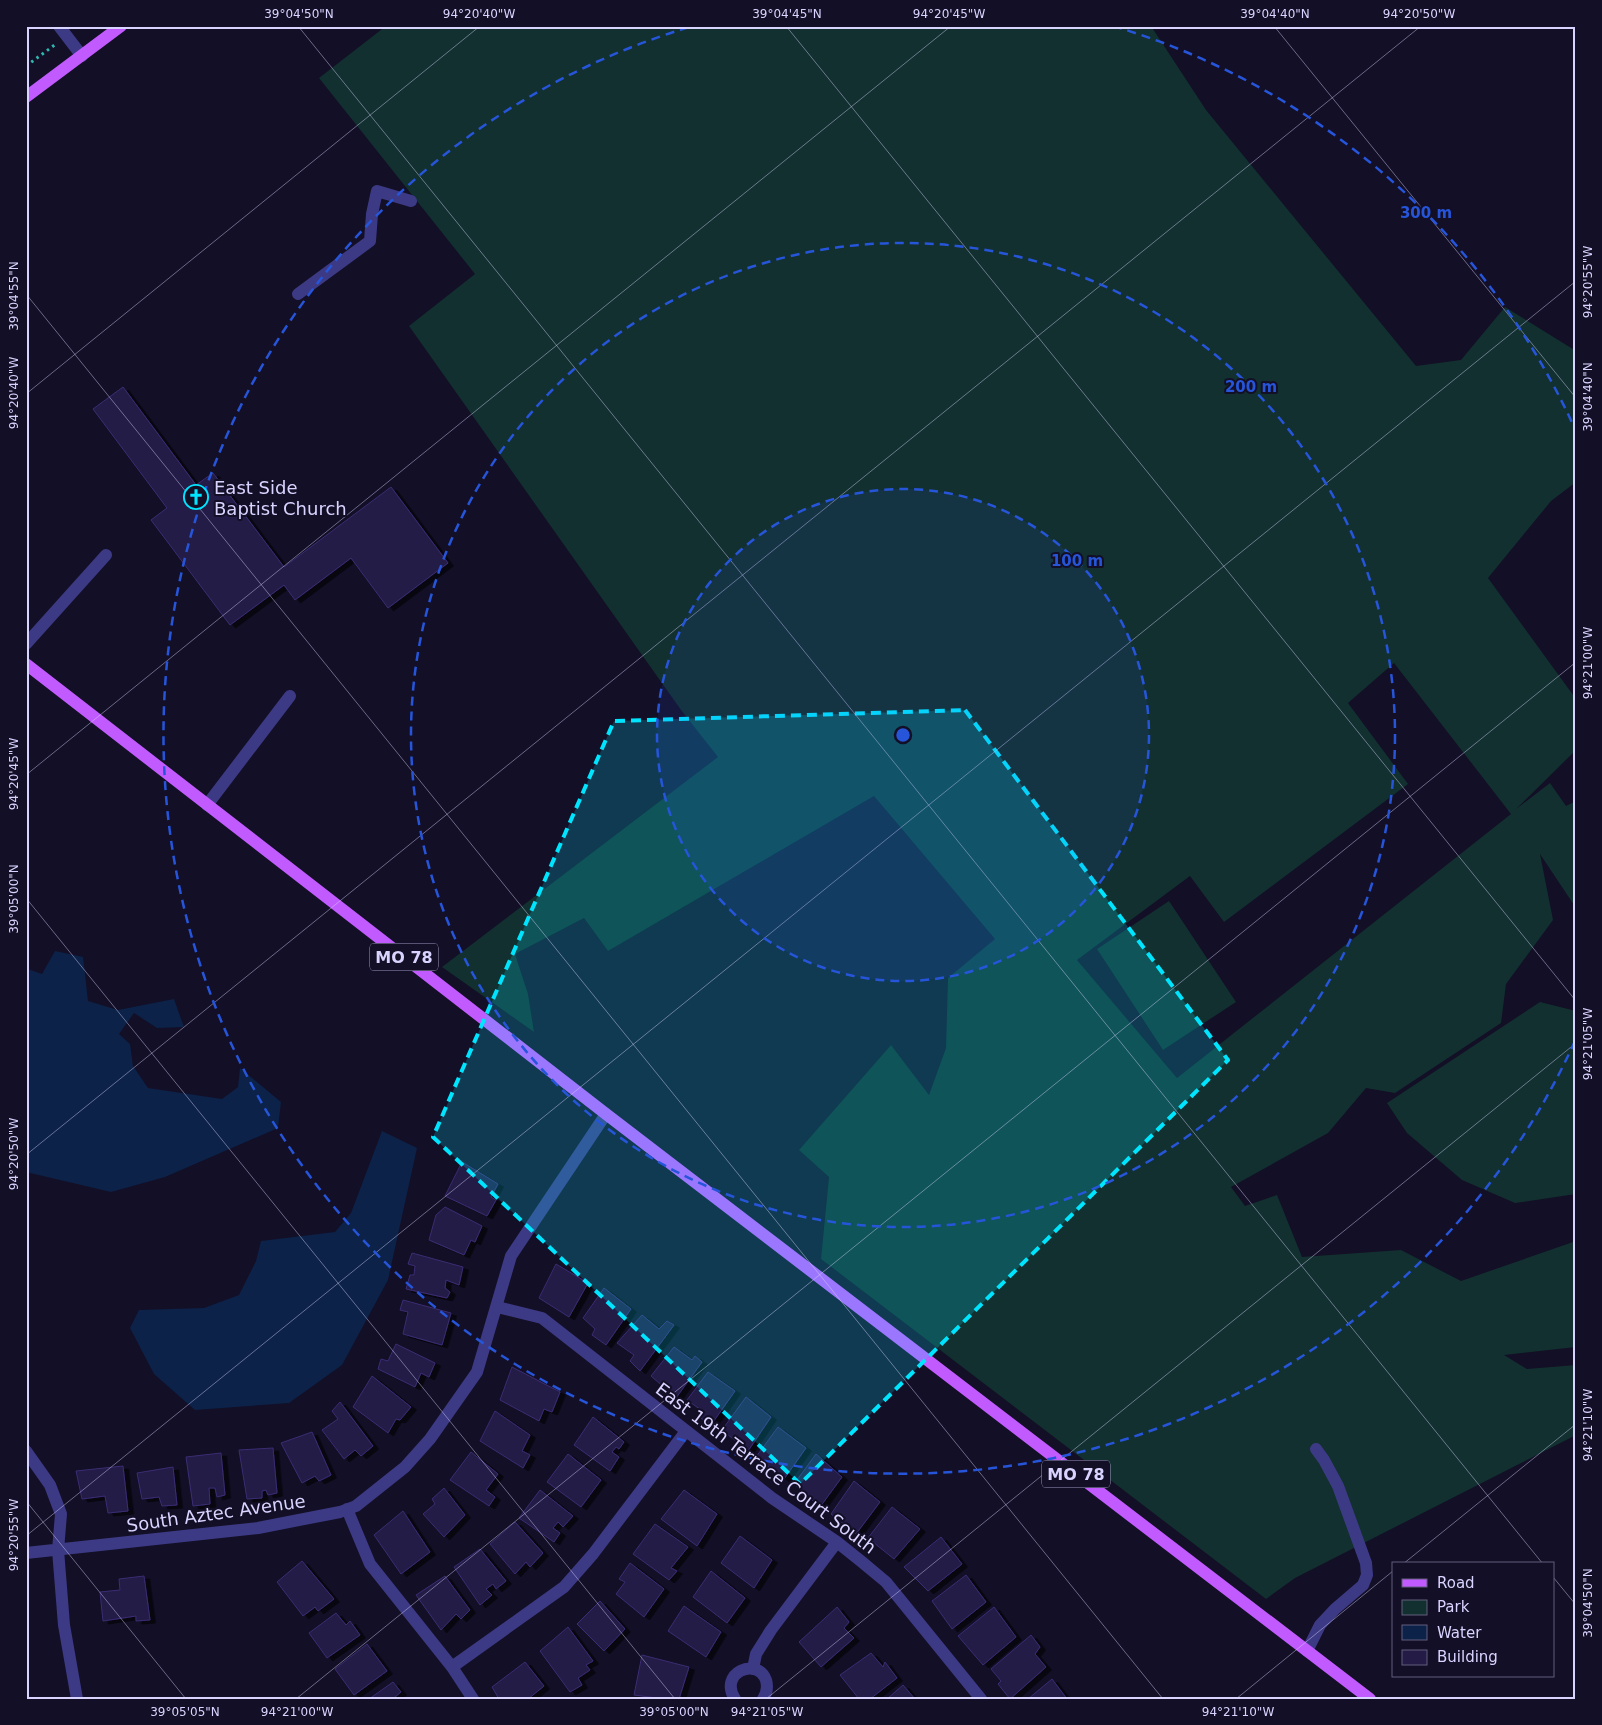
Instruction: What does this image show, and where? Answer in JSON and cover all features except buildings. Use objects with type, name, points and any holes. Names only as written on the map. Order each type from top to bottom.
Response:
[{"type":"main road","points":[[26,98],[122,26]]},
{"type":"main road","name":"MO 78","points":[[26,664],[606,1114],[1370,1699]]},
{"type":"street","points":[[60,26],[82,56]]},
{"type":"street","points":[[298,294],[370,240],[372,214],[377,191],[410,201]]},
{"type":"street","points":[[26,644],[106,555]]},
{"type":"street","points":[[207,804],[290,696]]},
{"type":"street","name":"South Aztec Avenue","points":[[26,1553],[258,1528],[356,1506],[405,1467],[430,1439],[478,1372],[511,1256],[606,1114]]},
{"type":"street","name":"East 19th Terrace Court South","points":[[497,1306],[542,1318],[772,1498],[837,1542],[886,1582],[981,1699]]},
{"type":"street","points":[[452,1667],[564,1587],[593,1554],[686,1431]]},
{"type":"street","points":[[1307,1651],[1320,1625],[1363,1585],[1367,1575],[1366,1563],[1338,1486],[1316,1449]]},
{"type":"street","points":[[26,1451],[50,1485],[60,1514],[58,1550],[64,1626],[77,1699]]},
{"type":"street","points":[[347,1509],[370,1564],[452,1667],[473,1699]]},
{"type":"street","points":[[753,1669],[756,1654],[770,1630],[837,1542]]},
{"type":"street","points":[[735,1699],[731,1692],[732,1679],[740,1670],[753,1669],[759,1671],[766,1681],[767,1688],[763,1699]]},
{"type":"path","points":[[26,66],[47,50]]},
{"type":"highlighted area","points":[[965,710],[1228,1060],[800,1484],[433,1137],[614,721]]},
{"type":"green space","points":[[386,26],[1151,26],[1206,110],[1416,366],[1461,360],[1505,307],[1576,351],[1576,482],[1551,501],[1488,578],[1576,699],[1576,750],[1516,809],[1550,783],[1566,806],[1576,801],[1576,908],[1540,854],[1553,920],[1506,984],[1501,1023],[1395,1093],[1366,1088],[1328,1133],[1231,1187],[1245,1206],[1277,1195],[1302,1257],[1401,1250],[1461,1281],[1576,1241],[1576,1347],[1504,1355],[1527,1369],[1576,1365],[1576,1435],[1295,1578],[1266,1599],[821,1259],[829,1177],[799,1150],[891,1045],[929,1095],[946,1048],[948,978],[995,939],[874,796],[608,951],[584,918],[515,954],[528,994],[534,1032],[442,967],[718,757],[681,710],[409,326],[475,274],[319,78]],"holes":[[[1394,663],[1511,814],[1177,1078],[1077,960],[1190,876],[1224,922],[1408,784],[1348,703]]]},
{"type":"green space","points":[[1169,901],[1236,1002],[1163,1050],[1097,949]]},
{"type":"green space","points":[[1540,1002],[1576,1011],[1576,1194],[1515,1203],[1462,1180],[1407,1133],[1387,1103]]},
{"type":"water","points":[[55,951],[83,957],[88,1001],[118,1010],[174,999],[184,1027],[157,1028],[134,1013],[119,1034],[130,1044],[133,1066],[148,1088],[222,1099],[238,1087],[240,1068],[281,1102],[278,1128],[165,1177],[111,1192],[26,1172],[26,971],[28,969],[42,974]]},
{"type":"water","points":[[382,1131],[417,1148],[388,1280],[342,1365],[289,1403],[195,1410],[154,1374],[130,1328],[139,1310],[204,1308],[239,1295],[256,1261],[261,1241],[335,1232],[351,1213]]},
{"type":"place","name":"East Side Baptist Church","points":[[196,497]]}]
